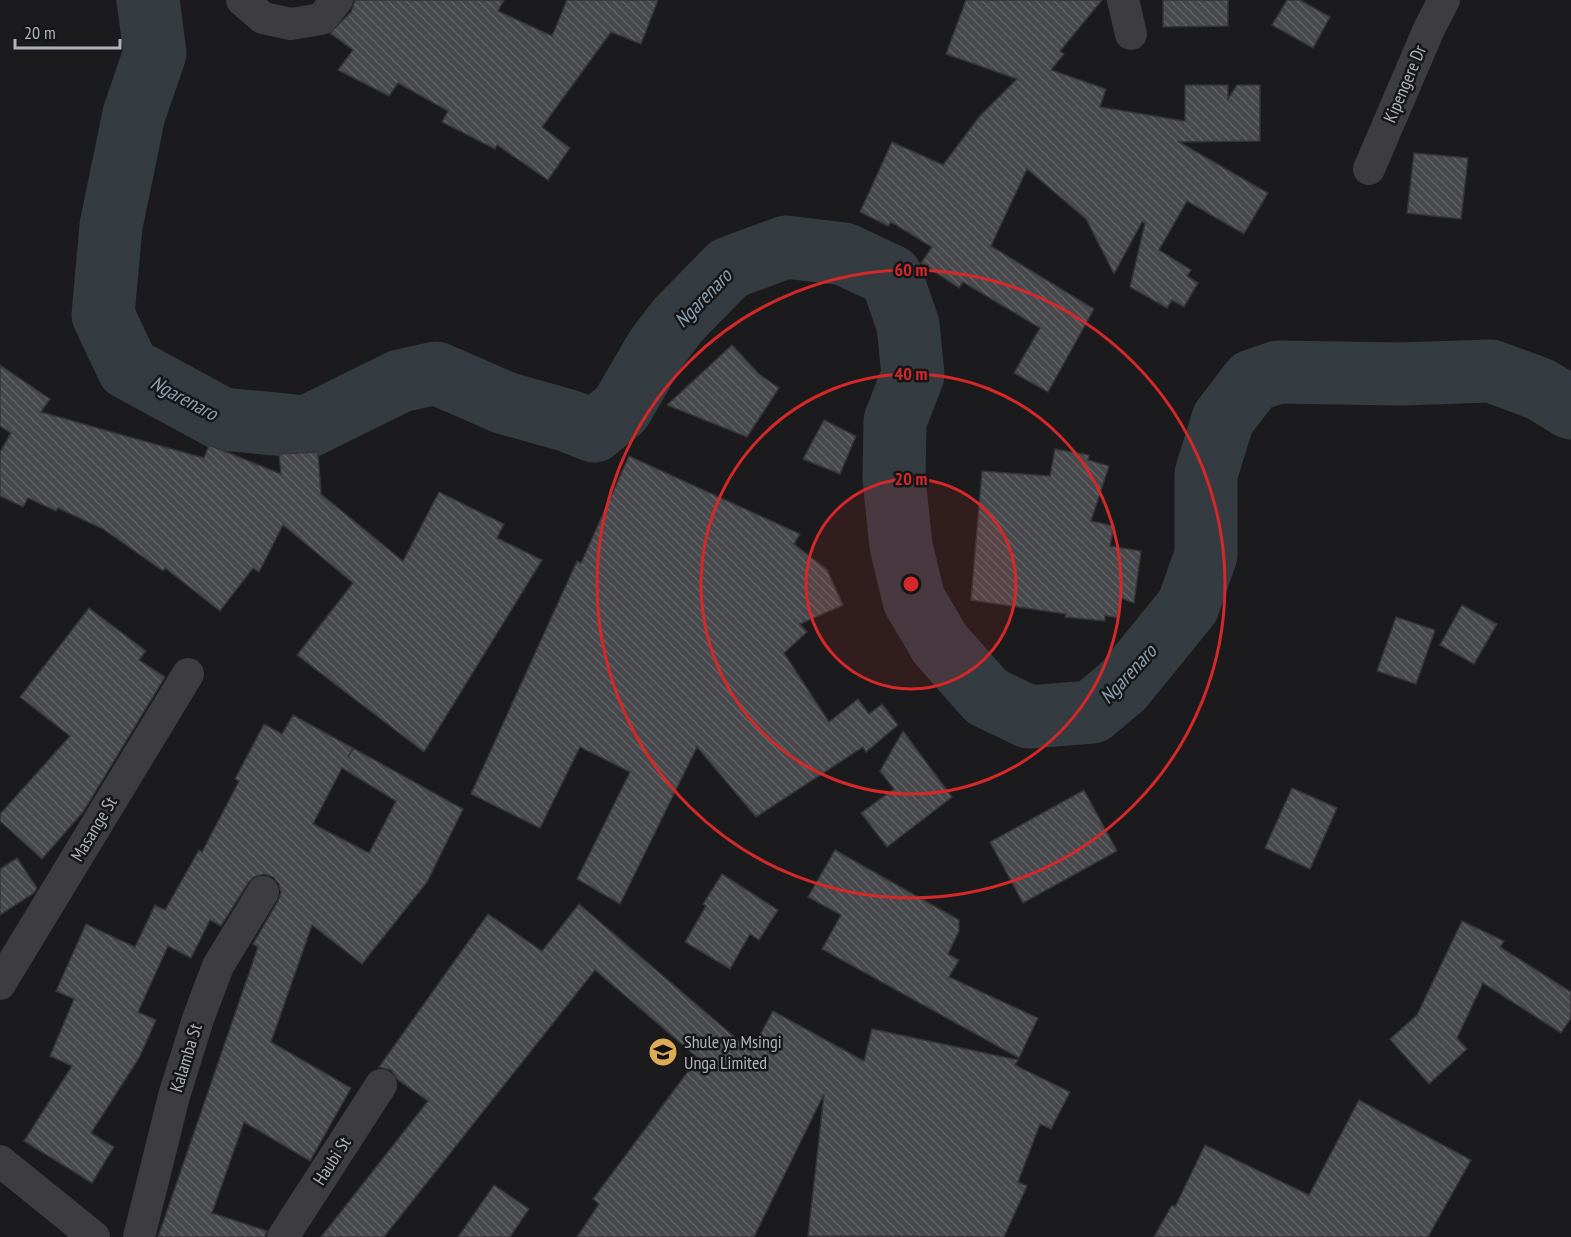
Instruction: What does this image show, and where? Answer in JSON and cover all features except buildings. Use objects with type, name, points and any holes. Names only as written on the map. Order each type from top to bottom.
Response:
[{"type":"street","points":[[242,0],[262,18],[291,24],[321,19],[337,0]]},
{"type":"street","points":[[1123,0],[1131,34]]},
{"type":"street","name":"Kipengere Dr","points":[[1369,169],[1429,29],[1444,0]]},
{"type":"street","name":"Masange St","points":[[0,984],[188,674]]},
{"type":"street","name":"Kalamba St","points":[[140,1237],[174,1096],[198,1019],[218,966],[263,892]]},
{"type":"street","name":"Haubi St","points":[[283,1237],[381,1085]]},
{"type":"street","points":[[0,1161],[94,1237]]},
{"type":"waterway","name":"Ngarenaro","points":[[148,0],[155,53],[134,114],[111,226],[103,315],[128,368],[222,419],[307,427],[400,381],[436,373],[505,403],[569,421],[594,431],[621,409],[656,349],[678,320],[729,268],[786,247],[844,254],[891,276],[908,325],[913,375],[895,421],[894,479],[901,546],[914,600],[940,644],[987,697],[1029,717],[1092,712],[1123,686],[1188,606],[1206,555],[1206,474],[1223,419],[1252,381],[1278,372],[1401,374],[1491,371],[1540,389],[1571,408]]},
{"type":"place","name":"Shule ya Msingi Unga Limited","points":[[663,1052]]}]
